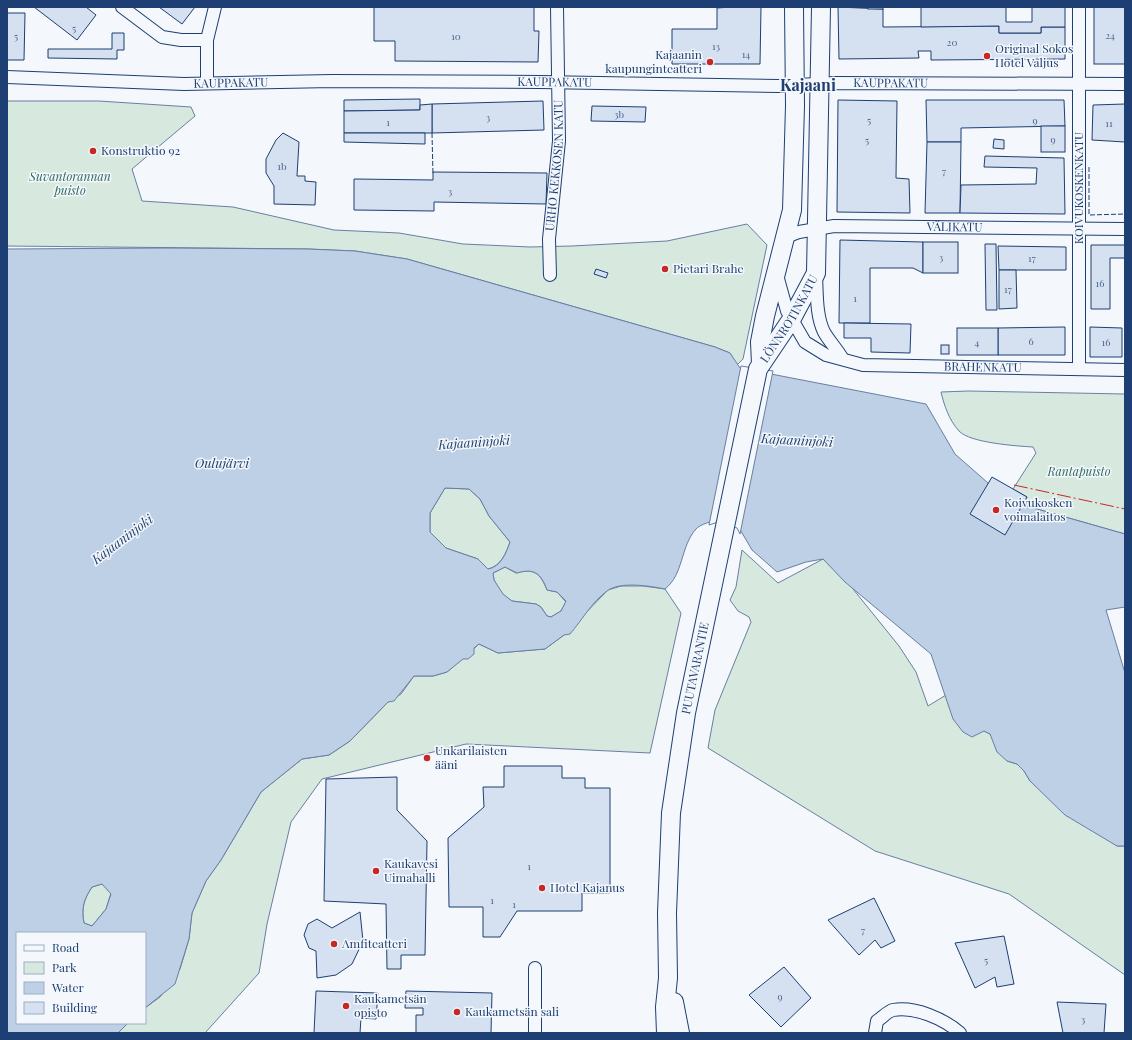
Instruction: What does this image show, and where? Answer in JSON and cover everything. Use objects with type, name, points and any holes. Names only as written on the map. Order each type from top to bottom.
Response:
[{"type":"main road","name":"LÖNNROTINKATU","points":[[759,367],[760,342],[792,210],[794,7]]},
{"type":"main road","name":"LÖNNROTINKATU","points":[[759,367],[791,320],[816,273],[821,7]]},
{"type":"main road","name":"PUUTAVARANTIE","points":[[666,1033],[665,1007],[668,978],[667,913],[671,813],[686,713],[759,367]]},
{"type":"main road","name":"PUUTAVARANTIE","points":[[668,978],[680,1033]]},
{"type":"street","points":[[122,7],[162,37],[181,40],[207,40]]},
{"type":"street","points":[[207,83],[207,40],[215,7]]},
{"type":"street","name":"URHO KEKKOSEN KATU","points":[[550,275],[549,239],[553,215],[559,141],[557,7]]},
{"type":"street","name":"KOIVUKOSKENKATU","points":[[1079,7],[1079,369]]},
{"type":"street","name":"KAUPPAKATU","points":[[7,77],[184,84],[332,81],[794,85],[820,85],[835,83],[1125,84]]},
{"type":"street","name":"KAUPPAKATU","points":[[7,82],[33,79]]},
{"type":"street","name":"VÄLIKATU","points":[[786,237],[799,232],[834,226],[1125,229]]},
{"type":"street","name":"BRAHENKATU","points":[[776,271],[791,320],[805,342],[826,355],[842,358],[863,365],[1125,370]]},
{"type":"street","points":[[816,273],[817,299],[824,332],[842,358]]},
{"type":"street","points":[[535,968],[535,1033]]},
{"type":"street","points":[[875,1033],[877,1021],[892,1010],[905,1010],[928,1014],[950,1024],[960,1033]]},
{"type":"green space","name":"Suvantorannan puisto","points":[[7,101],[99,101],[191,107],[195,116],[132,169],[142,201],[233,207],[334,230],[399,233],[463,244],[530,247],[667,241],[747,224],[767,245],[743,359],[737,365],[730,353],[715,347],[407,259],[355,251],[308,249],[7,246]]},
{"type":"green space","name":"Rantapuisto","points":[[968,391],[1125,394],[1125,534],[1023,505],[1027,497],[1013,489],[1036,453],[1033,447],[1005,445],[983,441],[965,435],[959,431],[947,412],[941,392]]},
{"type":"green space","points":[[445,488],[469,489],[480,499],[489,516],[510,542],[505,555],[500,562],[493,567],[488,569],[478,559],[446,548],[430,532],[430,513]]},
{"type":"green space","points":[[742,550],[778,583],[823,559],[849,584],[899,646],[916,672],[928,706],[946,695],[984,731],[990,734],[1007,761],[1017,764],[1024,771],[1030,781],[1117,846],[1125,846],[1125,975],[1009,894],[875,851],[708,748],[715,710],[751,622],[749,617],[738,611],[730,600],[736,587]]},
{"type":"green space","points":[[505,567],[516,573],[527,571],[536,573],[542,579],[547,590],[557,592],[566,602],[561,611],[551,617],[547,616],[541,607],[536,604],[512,601],[502,594],[494,580],[493,573]]},
{"type":"green space","points":[[621,586],[643,586],[665,589],[681,613],[650,753],[466,744],[322,779],[291,822],[267,924],[259,973],[205,1033],[118,1033],[127,1024],[146,1024],[146,1007],[160,997],[180,969],[189,939],[192,913],[206,881],[221,860],[261,792],[302,759],[329,755],[350,741],[388,702],[401,694],[414,676],[433,676],[447,672],[479,644],[498,653],[545,649],[564,635],[608,590]]},
{"type":"green space","points":[[102,884],[111,893],[106,909],[92,926],[84,923],[84,904],[92,887]]},
{"type":"water","name":"Oulujärvi","points":[[7,249],[308,249],[355,251],[407,259],[715,347],[730,353],[740,368],[926,404],[955,454],[988,483],[1023,505],[1125,534],[1125,607],[1106,610],[1125,673],[1125,846],[1117,846],[1065,815],[1030,781],[1024,771],[1017,764],[1007,761],[997,752],[990,734],[984,731],[972,737],[963,732],[953,719],[931,654],[845,582],[823,559],[806,562],[777,572],[752,550],[738,526],[721,518],[704,524],[696,529],[687,544],[676,576],[665,589],[635,585],[613,588],[597,600],[570,634],[564,635],[545,649],[498,653],[479,644],[474,648],[474,654],[468,659],[463,659],[447,672],[433,676],[414,676],[394,701],[388,702],[350,741],[329,755],[302,759],[261,792],[221,860],[206,881],[192,913],[189,939],[175,984],[146,1007],[146,932],[16,932],[16,1024],[127,1024],[118,1033],[7,1033]],"holes":[[[445,488],[469,489],[480,499],[489,516],[510,542],[502,559],[493,568],[488,569],[478,559],[446,548],[430,532],[430,513]],[[505,567],[517,573],[528,571],[536,573],[542,579],[547,590],[557,592],[566,601],[561,611],[551,617],[547,616],[541,607],[536,604],[512,601],[503,594],[494,580],[493,573]],[[102,884],[111,894],[106,909],[92,926],[84,923],[83,908],[85,900],[92,887]]]},
{"type":"pier","points":[[741,366],[773,371],[740,534],[737,528],[721,521],[709,525]]},
{"type":"building","points":[[34,7],[86,7],[96,15],[77,40]]},
{"type":"building","points":[[159,7],[195,7],[182,24]]},
{"type":"building","points":[[374,7],[534,7],[534,31],[539,31],[538,62],[395,61],[395,41],[374,41]]},
{"type":"building","points":[[761,7],[760,64],[672,64],[672,29],[717,29],[717,8]]},
{"type":"building","points":[[838,7],[883,9],[883,27],[999,26],[999,33],[1041,33],[1041,27],[1065,27],[1065,59],[931,60],[931,51],[918,51],[919,58],[839,59]]},
{"type":"building","points":[[868,7],[883,7],[883,9],[868,9]]},
{"type":"building","points":[[921,7],[1006,7],[1006,22],[1032,22],[1032,7],[1065,7],[1065,27],[1041,27],[1041,33],[999,33],[999,26],[921,27]]},
{"type":"building","points":[[1094,7],[1125,7],[1125,64],[1094,64]]},
{"type":"building","points":[[7,13],[25,13],[24,60],[7,60]]},
{"type":"building","points":[[112,33],[124,33],[124,50],[117,50],[117,59],[48,58],[48,49],[112,49]]},
{"type":"building","points":[[420,99],[420,110],[344,111],[344,100]]},
{"type":"building","points":[[838,100],[897,101],[896,178],[909,179],[910,213],[837,212]]},
{"type":"building","points":[[926,100],[1064,100],[1065,126],[961,128],[961,142],[927,142]]},
{"type":"building","points":[[543,101],[544,130],[432,133],[432,104]]},
{"type":"building","points":[[432,104],[432,133],[344,133],[344,111],[420,110],[420,105]]},
{"type":"building","points":[[1125,104],[1125,142],[1092,140],[1093,105]]},
{"type":"building","points":[[592,106],[646,107],[645,122],[591,121]]},
{"type":"building","points":[[1041,126],[1065,126],[1065,152],[1041,152]]},
{"type":"building","points":[[283,133],[299,142],[297,176],[305,176],[305,181],[316,182],[315,205],[274,204],[274,186],[266,173],[266,159],[276,140]]},
{"type":"building","points":[[344,133],[425,133],[425,144],[344,142]]},
{"type":"building","points":[[994,139],[1004,140],[1004,149],[993,148]]},
{"type":"building","points":[[927,142],[961,142],[960,213],[925,213]]},
{"type":"building","points":[[985,156],[1064,158],[1065,214],[960,213],[961,185],[1036,184],[1037,168],[984,167]]},
{"type":"building","points":[[433,172],[547,173],[546,204],[434,202],[434,211],[354,210],[354,179],[433,180]]},
{"type":"building","points":[[840,240],[923,242],[923,273],[913,268],[870,268],[870,323],[839,323]]},
{"type":"building","points":[[923,242],[958,242],[958,273],[923,273]]},
{"type":"building","points":[[985,244],[996,244],[997,310],[986,310]]},
{"type":"building","points":[[1091,245],[1125,245],[1125,258],[1110,258],[1110,309],[1091,309]]},
{"type":"building","points":[[998,246],[1066,247],[1066,270],[999,270]]},
{"type":"building","points":[[596,269],[608,273],[606,278],[594,274]]},
{"type":"building","points":[[999,270],[1016,270],[1017,308],[999,309]]},
{"type":"building","points":[[844,323],[911,324],[910,353],[871,352],[871,338],[844,338]]},
{"type":"building","points":[[1065,327],[1065,355],[998,355],[998,328]]},
{"type":"building","points":[[1090,327],[1122,328],[1122,357],[1090,357]]},
{"type":"building","points":[[957,328],[998,328],[998,355],[957,355]]},
{"type":"building","points":[[941,345],[949,345],[949,354],[941,354]]},
{"type":"building","name":"Koivukosken voimalaitos","points":[[992,477],[1027,497],[1005,535],[970,514]]},
{"type":"building","points":[[504,766],[562,766],[562,778],[585,778],[585,788],[610,788],[610,893],[582,893],[582,911],[517,911],[500,937],[483,937],[483,907],[449,907],[448,838],[484,807],[483,787],[504,787]]},
{"type":"building","name":"Kaukavesi Uimahalli","points":[[397,777],[397,810],[427,841],[425,955],[401,955],[401,969],[387,969],[386,904],[324,901],[326,779]]},
{"type":"building","points":[[874,898],[895,941],[881,948],[875,940],[859,955],[828,920]]},
{"type":"building","name":"Amfiteatteri","points":[[360,912],[363,941],[352,964],[336,975],[317,978],[316,951],[309,948],[304,935],[308,924],[317,919],[332,928]]},
{"type":"building","points":[[1004,936],[1014,984],[997,987],[995,977],[975,988],[955,943]]},
{"type":"building","points":[[784,967],[811,998],[781,1027],[749,995]]},
{"type":"building","name":"Kaukametsän opisto","points":[[316,991],[378,993],[376,1019],[361,1018],[360,1033],[314,1033]]},
{"type":"building","name":"Kaukametsän sali","points":[[406,991],[492,993],[491,1033],[416,1033],[416,1015],[423,1015],[423,1008],[405,1008]]},
{"type":"building","points":[[1057,1002],[1106,1004],[1104,1033],[1063,1033]]},
{"type":"fence","points":[[432,133],[433,175]]},
{"type":"fence","points":[[1089,167],[1089,215],[1125,214]]},
{"type":"power","points":[[1014,485],[1125,509]]},
{"type":"place","name":"Original Sokos Hotel Valjus","points":[[987,56]]},
{"type":"place","name":"Kajaanin kaupunginteatteri","points":[[710,62]]},
{"type":"place","name":"Konstruktio 92","points":[[93,151]]},
{"type":"place","name":"Pietari Brahe","points":[[665,269]]},
{"type":"place","name":"Koivukosken voimalaitos","points":[[996,510]]},
{"type":"place","name":"Unkarilaisten ääni","points":[[427,758]]},
{"type":"place","name":"Kaukavesi Uimahalli","points":[[376,871]]},
{"type":"place","name":"Hotel Kajanus","points":[[542,888]]},
{"type":"place","name":"Amfiteatteri","points":[[334,944]]},
{"type":"place","name":"Kaukametsän opisto","points":[[346,1006]]},
{"type":"place","name":"Kaukametsän sali","points":[[457,1012]]},
{"type":"district","name":"Kajaani","points":[[808,85]]},
{"type":"water label","name":"Kajaaninjoki","points":[[797,440]]},
{"type":"water label","name":"Kajaaninjoki","points":[[474,442]]},
{"type":"water label","name":"Kajaaninjoki","points":[[122,539]]}]
